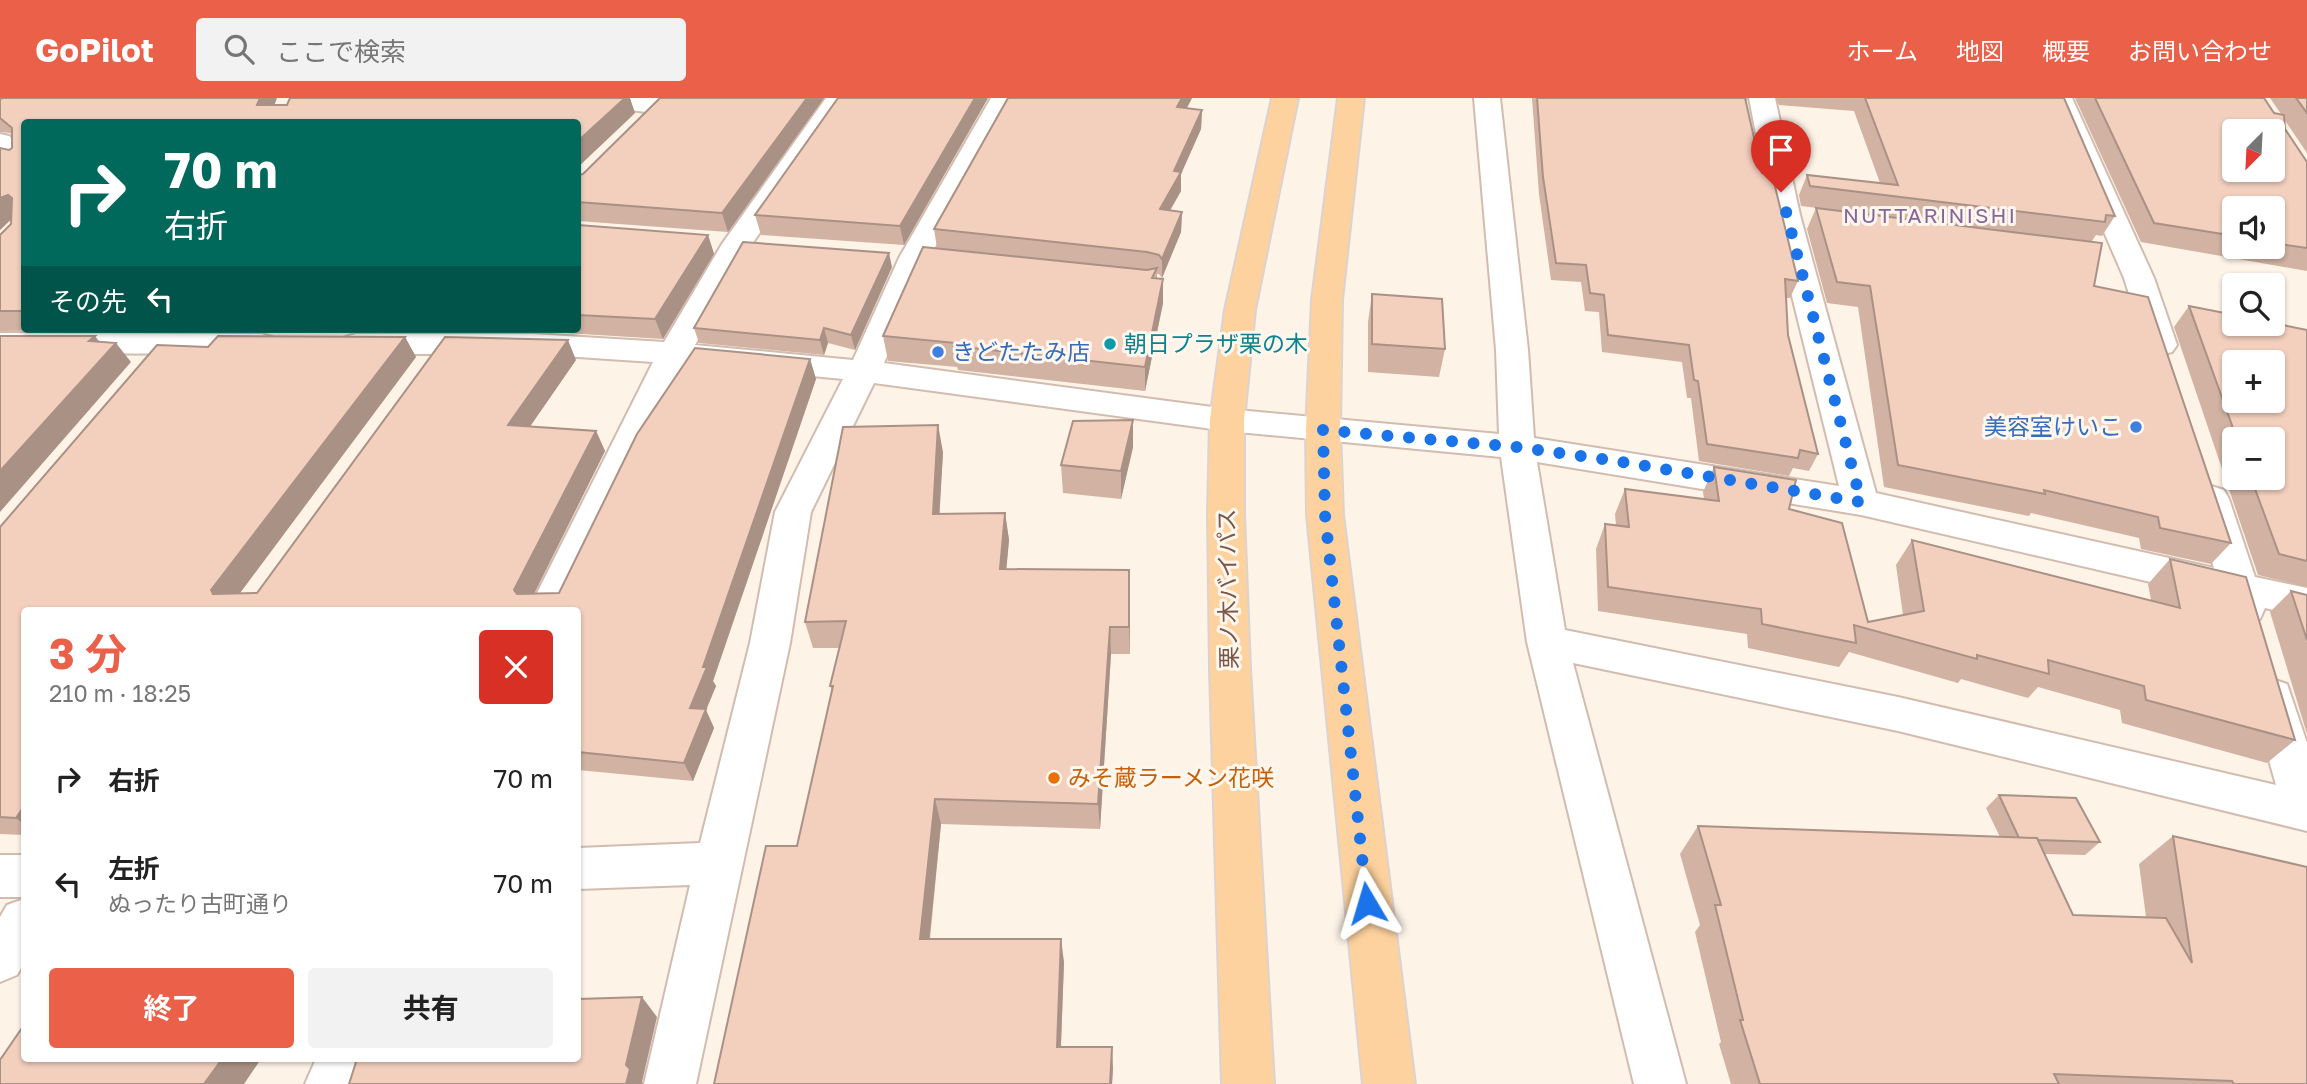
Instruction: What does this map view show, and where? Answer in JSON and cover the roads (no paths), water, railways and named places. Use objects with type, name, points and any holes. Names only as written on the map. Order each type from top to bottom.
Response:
[{"type":"main road","name":"栗ノ木バイパス","points":[[1248,1084],[1230,669],[1226,514],[1227,420],[1240,310],[1285,98]]},
{"type":"main road","points":[[1351,98],[1327,300],[1323,430],[1325,515],[1389,1084]]},
{"type":"street","points":[[598,98],[666,102]]},
{"type":"street","points":[[549,607],[674,353],[737,244],[839,98]]},
{"type":"street","points":[[670,1084],[770,643],[793,512],[864,371],[914,259],[1004,98]]},
{"type":"street","points":[[1487,98],[1512,350],[1517,447],[1547,642],[1660,1084]]},
{"type":"street","points":[[1762,98],[1800,217],[1861,502]]},
{"type":"street","points":[[2059,98],[2117,256],[2169,368]]},
{"type":"street","points":[[634,132],[666,102]]},
{"type":"street","points":[[0,142],[21,158]]},
{"type":"street","points":[[421,377],[451,336]]},
{"type":"street","points":[[0,343],[176,337],[308,344],[451,336],[864,371],[1227,420],[1517,447],[1610,460],[1861,502],[2307,603]]},
{"type":"street","points":[[144,376],[176,337]]},
{"type":"street","points":[[1547,642],[1898,714],[2306,812],[2240,587],[2202,471]]},
{"type":"street","points":[[581,868],[718,863]]},
{"type":"street","points":[[0,876],[21,876]]},
{"type":"street","points":[[0,959],[21,926]]},
{"type":"street","points":[[331,1084],[340,1062]]},
{"type":"place","name":"朝日プラザ栗の木","points":[[1110,344]]},
{"type":"place","name":"きどたたみ店","points":[[938,352]]},
{"type":"place","name":"美容室けいこ","points":[[2136,427]]},
{"type":"place","name":"みそ蔵ラーメン花咲","points":[[1054,778]]},
{"type":"district","name":"NUTTARINISHI","points":[[1930,216]]}]
